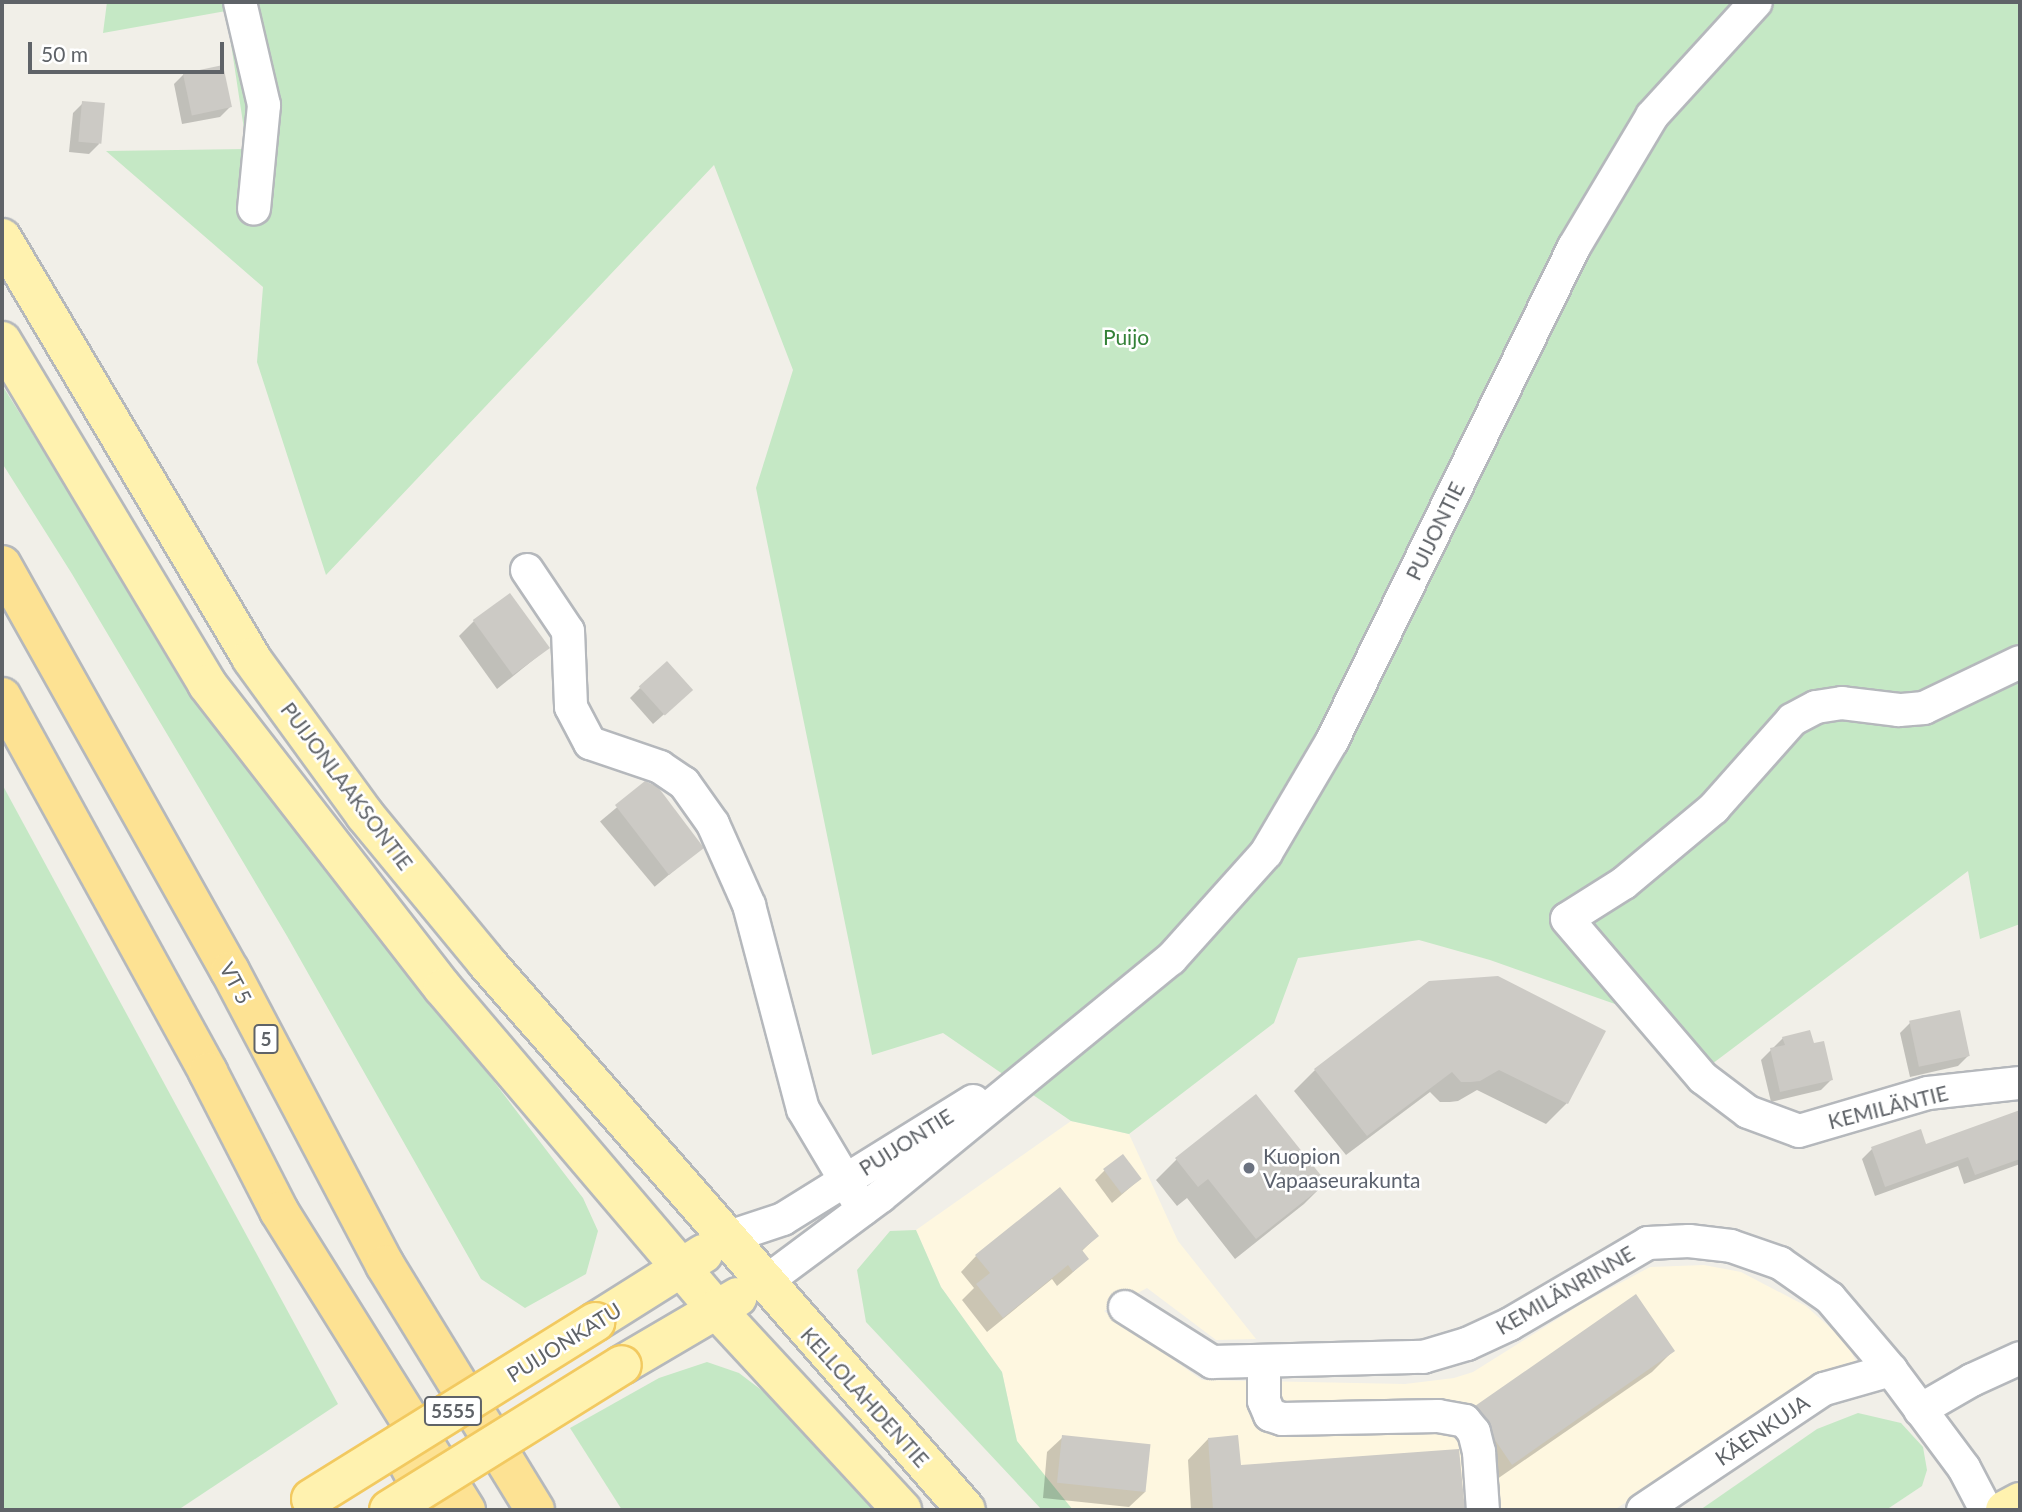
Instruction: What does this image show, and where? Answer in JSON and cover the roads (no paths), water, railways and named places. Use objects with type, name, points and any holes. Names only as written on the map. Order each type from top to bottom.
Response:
[{"type":"highway","name":"VT 5","points":[[2,565],[230,971],[385,1265],[535,1510]]},
{"type":"highway","points":[[2,697],[202,1060],[433,1510]]},
{"type":"highway","points":[[279,1211],[466,1510]]},
{"type":"main road","name":"PUIJONLAAKSONTIE","points":[[2,238],[267,681],[374,826],[486,962],[764,1283]]},
{"type":"main road","points":[[2,341],[207,684],[443,988],[684,1268],[716,1309],[902,1510]]},
{"type":"main road","name":"PUIJONKATU","points":[[303,1505],[684,1268],[726,1238]]},
{"type":"main road","name":"5555","points":[[389,1510],[622,1365],[764,1283]]},
{"type":"main road","name":"KELLOLAHDENTIE","points":[[764,1283],[966,1510]]},
{"type":"main road","points":[[2005,1510],[2020,1502]]},
{"type":"street","points":[[240,2],[264,105],[254,209]]},
{"type":"street","name":"PUIJONTIE","points":[[764,1283],[863,1210],[1171,960],[1266,853],[1332,741],[1574,247],[1652,116],[1756,2]]},
{"type":"street","points":[[527,570],[568,631],[571,707],[590,743],[668,772],[684,783],[713,824],[749,905],[803,1109],[863,1210]]},
{"type":"street","name":"KEMILÄNTIE","points":[[2020,662],[1924,708],[1899,710],[1842,703],[1816,707],[1792,720],[1714,808],[1624,883],[1567,919],[1703,1078],[1748,1112],[1799,1132],[1928,1093],[2020,1083]]},
{"type":"street","name":"PUIJONTIE","points":[[726,1238],[783,1219],[1081,1034]]},
{"type":"street","name":"KEMILÄNRINNE","points":[[1125,1307],[1212,1362],[1423,1357],[1467,1344],[1510,1324],[1648,1243],[1689,1241],[1731,1245],[1780,1263],[1830,1298],[1891,1370],[1964,1468],[1986,1510]]},
{"type":"street","points":[[1920,1410],[1972,1380],[2020,1358]]},
{"type":"street","points":[[1264,1361],[1264,1402],[1270,1415],[1282,1419],[1438,1416],[1465,1421],[1474,1432],[1479,1452],[1483,1510]]},
{"type":"street","name":"KÄENKUJA","points":[[1643,1510],[1824,1389],[1891,1370]]},
{"type":"place","name":"Kuopion Vapaaseurakunta","points":[[1249,1168]]},
{"type":"park label","name":"Puijo","points":[[1126,337]]}]
